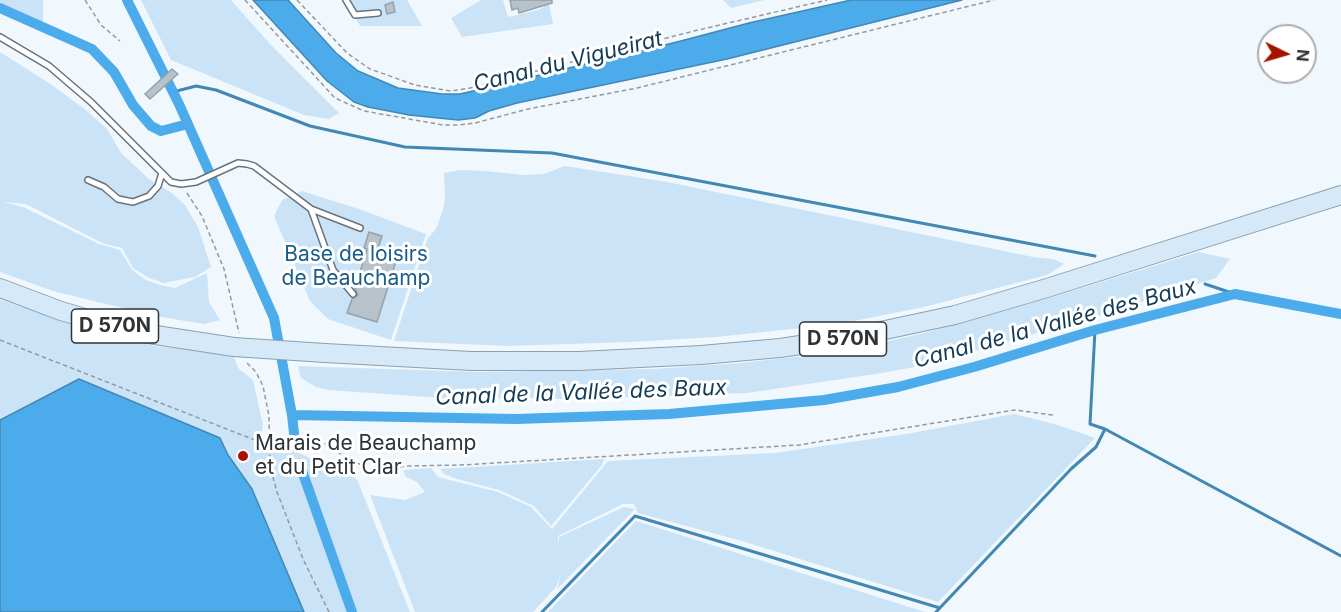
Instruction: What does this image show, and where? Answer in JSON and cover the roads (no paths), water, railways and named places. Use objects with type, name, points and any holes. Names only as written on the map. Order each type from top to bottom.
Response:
[{"type":"main road","name":"D 570N","points":[[0,288],[61,311],[105,324],[149,334],[239,347],[471,361],[590,360],[701,355],[780,348],[848,338],[955,315],[1341,195]]},
{"type":"lane","points":[[346,0],[355,15],[378,13]]},
{"type":"lane","points":[[0,38],[48,66],[91,102],[171,182],[182,184],[196,182],[238,163],[254,166],[311,209],[360,228]]},
{"type":"lane","points":[[88,180],[104,187],[118,199],[133,202],[149,196],[158,186],[162,173]]},
{"type":"lane","points":[[311,209],[333,270],[353,294]]},
{"type":"water","points":[[253,0],[288,0],[336,53],[358,71],[398,88],[460,94],[525,81],[536,76],[749,23],[851,0],[962,0],[727,59],[517,103],[489,111],[475,118],[458,120],[409,115],[354,102],[327,81]]},
{"type":"water","points":[[79,379],[220,438],[228,455],[252,489],[304,612],[0,612],[0,420]]},
{"type":"waterway","name":"Canal de la Vallée des Baux","points":[[127,0],[179,104],[274,318],[292,415],[516,419],[669,414],[824,400],[898,387],[974,367],[1095,330],[1235,294],[1341,314]]},
{"type":"waterway","points":[[0,8],[92,49],[114,72],[133,105],[151,126],[161,131],[188,124]]},
{"type":"waterway","points":[[173,92],[196,86],[216,90],[310,126],[405,147],[552,153],[1095,256]]},
{"type":"waterway","points":[[1205,284],[1235,294]]},
{"type":"waterway","points":[[1095,330],[1090,424],[1105,429],[1341,556]]},
{"type":"waterway","points":[[292,415],[294,433]]},
{"type":"waterway","points":[[936,612],[1071,469],[1096,447],[1105,429]]},
{"type":"waterway","points":[[301,468],[352,612]]},
{"type":"waterway","points":[[542,612],[635,516],[940,608]]},
{"type":"place","name":"Marais de Beauchamp et du Petit Clar","points":[[243,456]]},
{"type":"water label","name":"Canal du Vigueirat","points":[[568,62]]},
{"type":"park label","name":"Base de loisirs de Beauchamp","points":[[356,267]]}]
